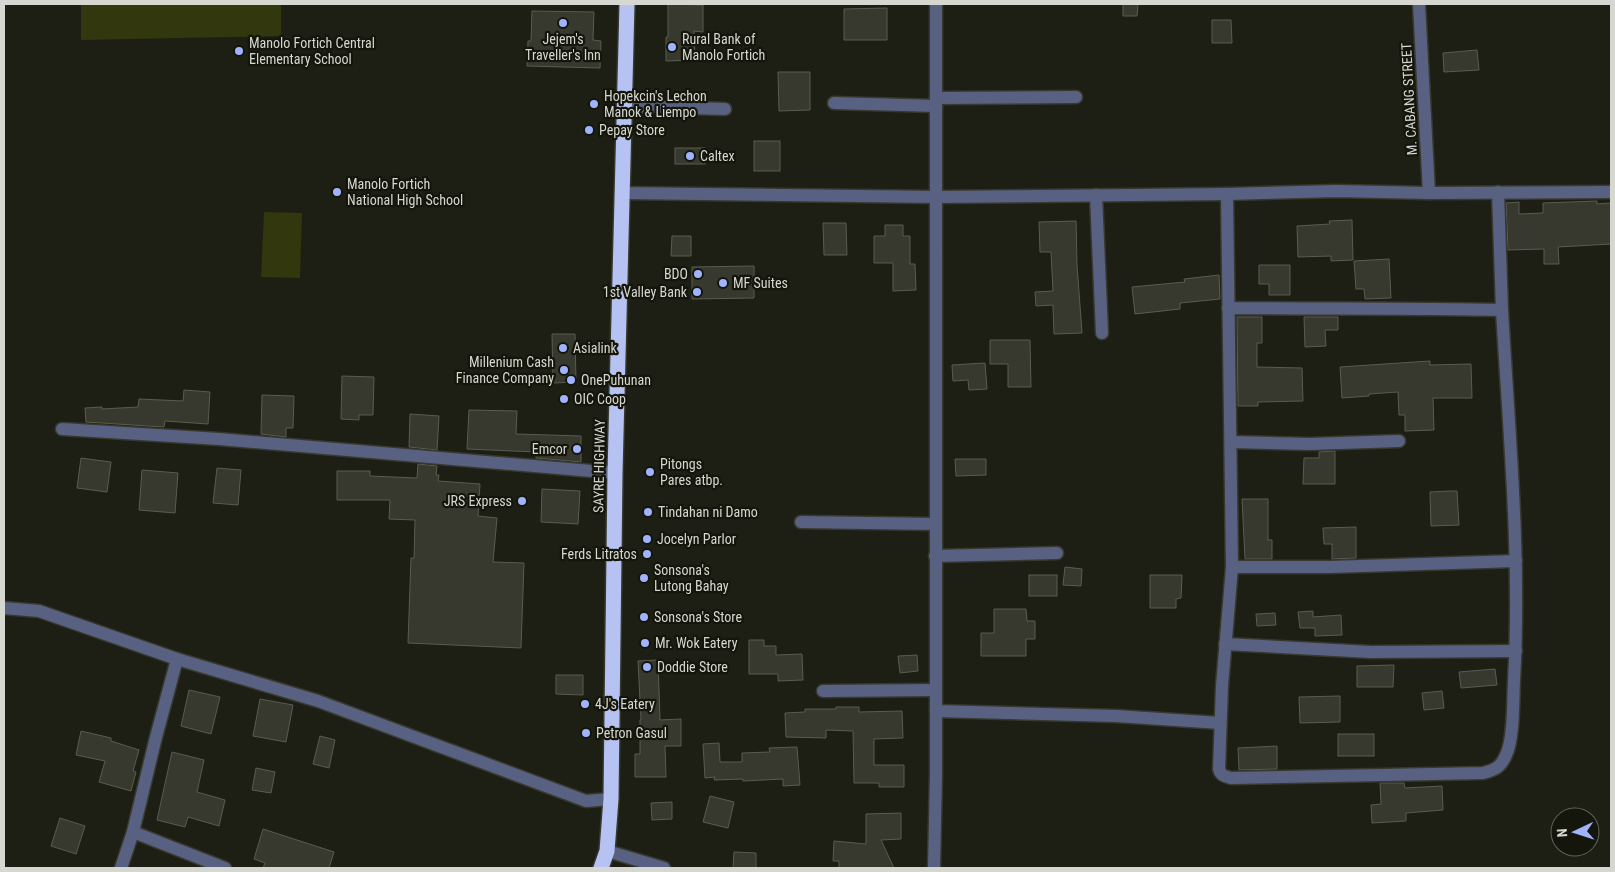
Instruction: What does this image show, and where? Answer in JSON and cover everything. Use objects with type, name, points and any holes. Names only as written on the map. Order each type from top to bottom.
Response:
[{"type":"highway","name":"SAYRE HIGHWAY","points":[[601,868],[607,851],[611,799],[615,473],[627,4]]},
{"type":"street","points":[[934,868],[936,711],[936,4]]},
{"type":"street","name":"M. CABANG STREET","points":[[1419,4],[1429,193]]},
{"type":"street","points":[[834,103],[936,102],[1076,97]]},
{"type":"street","points":[[625,106],[724,109]]},
{"type":"street","points":[[622,193],[936,197],[1336,191],[1429,193],[1611,192]]},
{"type":"street","points":[[1226,194],[1232,567],[1225,644],[1219,769],[1222,774],[1231,778],[1483,772],[1495,770],[1500,766],[1509,747],[1516,651],[1516,561],[1502,310],[1498,192]]},
{"type":"street","points":[[1096,195],[1102,333]]},
{"type":"street","points":[[1228,308],[1502,310]]},
{"type":"street","points":[[62,429],[219,439],[615,473]]},
{"type":"street","points":[[1230,442],[1310,444],[1399,442]]},
{"type":"street","points":[[801,522],[935,524]]},
{"type":"street","points":[[935,556],[1057,553]]},
{"type":"street","points":[[1232,567],[1330,567],[1516,561]]},
{"type":"street","points":[[4,608],[39,611],[177,658],[318,701],[586,801],[611,799]]},
{"type":"street","points":[[1225,644],[1371,652],[1516,651]]},
{"type":"street","points":[[120,868],[133,832],[177,658]]},
{"type":"street","points":[[823,690],[935,690]]},
{"type":"street","points":[[936,711],[1116,716],[1220,723]]},
{"type":"street","points":[[133,832],[226,868]]},
{"type":"street","points":[[607,851],[664,868]]},
{"type":"green space","points":[[81,4],[281,4],[281,36],[81,40]]},
{"type":"green space","points":[[264,212],[302,213],[300,278],[261,277]]},
{"type":"building","points":[[668,4],[703,5],[703,32],[694,31],[695,60],[666,61]]},
{"type":"building","points":[[1123,4],[1138,4],[1137,16],[1123,16]]},
{"type":"building","points":[[887,8],[887,40],[844,40],[844,9]]},
{"type":"building","points":[[532,11],[594,12],[593,40],[601,41],[600,68],[527,66],[528,41],[531,41]]},
{"type":"building","points":[[1212,20],[1231,20],[1232,43],[1212,43]]},
{"type":"building","points":[[1477,50],[1479,70],[1444,72],[1443,53]]},
{"type":"building","points":[[778,72],[810,72],[810,110],[779,111]]},
{"type":"building","points":[[754,141],[780,141],[780,171],[754,171]]},
{"type":"building","name":"Caltex","points":[[675,148],[705,148],[705,164],[675,164]]},
{"type":"building","points":[[1597,201],[1597,204],[1611,203],[1611,244],[1558,247],[1559,264],[1544,264],[1544,249],[1508,250],[1506,203],[1519,202],[1519,214],[1543,213],[1543,203]]},
{"type":"building","points":[[1352,220],[1353,260],[1331,261],[1331,256],[1298,257],[1297,226],[1330,224],[1329,221]]},
{"type":"building","points":[[1076,221],[1082,333],[1054,334],[1053,305],[1036,306],[1035,292],[1053,291],[1051,252],[1040,252],[1039,222]]},
{"type":"building","points":[[823,223],[846,223],[847,255],[824,255]]},
{"type":"building","points":[[885,225],[903,225],[903,236],[910,236],[910,264],[915,264],[916,290],[893,291],[893,263],[874,263],[874,236],[885,236]]},
{"type":"building","points":[[672,236],[691,236],[691,256],[671,256]]},
{"type":"building","points":[[1389,259],[1391,298],[1365,299],[1364,289],[1356,289],[1354,261]]},
{"type":"building","points":[[1259,265],[1290,265],[1290,295],[1269,295],[1269,284],[1259,284]]},
{"type":"building","name":"MF Suites","points":[[754,266],[754,298],[692,299],[692,267]]},
{"type":"building","points":[[1219,275],[1220,299],[1180,303],[1180,309],[1135,314],[1132,287],[1185,282],[1184,279]]},
{"type":"building","points":[[1237,317],[1262,317],[1262,343],[1257,343],[1257,367],[1302,368],[1303,401],[1258,402],[1258,406],[1238,406]]},
{"type":"building","points":[[1304,317],[1338,317],[1338,330],[1325,330],[1326,346],[1305,347]]},
{"type":"building","points":[[552,334],[575,334],[576,382],[553,383]]},
{"type":"building","points":[[990,340],[1030,340],[1031,387],[1008,387],[1008,364],[990,364]]},
{"type":"building","points":[[1430,361],[1430,365],[1471,364],[1472,398],[1433,398],[1434,430],[1405,431],[1405,415],[1399,415],[1398,392],[1342,398],[1340,367]]},
{"type":"building","points":[[985,363],[987,389],[969,390],[968,380],[953,381],[952,365]]},
{"type":"building","points":[[342,376],[374,377],[373,415],[359,415],[359,420],[341,419]]},
{"type":"building","points":[[184,390],[210,392],[208,424],[165,421],[164,427],[86,422],[85,408],[138,407],[139,399],[183,401]]},
{"type":"building","points":[[262,395],[294,396],[293,428],[286,428],[286,437],[261,434]]},
{"type":"building","points":[[469,410],[517,411],[516,434],[581,436],[581,462],[536,458],[536,452],[467,449]]},
{"type":"building","points":[[410,414],[439,416],[437,450],[409,447]]},
{"type":"building","points":[[1335,451],[1335,484],[1303,484],[1304,458],[1319,458],[1319,452]]},
{"type":"building","points":[[81,458],[111,462],[107,492],[77,488]]},
{"type":"building","points":[[955,459],[986,459],[986,475],[956,476]]},
{"type":"building","points":[[418,464],[437,466],[436,475],[439,475],[438,481],[480,484],[478,516],[497,518],[493,562],[524,563],[521,648],[408,643],[411,558],[414,558],[415,520],[389,519],[390,500],[337,500],[337,471],[370,471],[370,476],[417,478]]},
{"type":"building","points":[[217,468],[241,470],[238,505],[213,503]]},
{"type":"building","points":[[142,470],[178,473],[175,513],[139,510]]},
{"type":"building","points":[[542,489],[580,491],[578,524],[541,522]]},
{"type":"building","points":[[1457,491],[1459,525],[1431,526],[1430,492]]},
{"type":"building","points":[[1242,499],[1268,499],[1268,540],[1272,540],[1272,559],[1245,559]]},
{"type":"building","points":[[1356,527],[1356,558],[1332,559],[1332,544],[1324,544],[1323,528]]},
{"type":"building","points":[[1065,567],[1082,569],[1081,586],[1063,585]]},
{"type":"building","points":[[1029,575],[1057,575],[1057,596],[1029,596]]},
{"type":"building","points":[[1150,575],[1182,575],[1181,598],[1176,599],[1176,608],[1150,608]]},
{"type":"building","points":[[994,609],[1026,609],[1027,621],[1035,621],[1035,639],[1026,639],[1026,656],[981,656],[981,633],[994,633]]},
{"type":"building","points":[[1313,611],[1313,617],[1341,615],[1342,635],[1315,636],[1315,628],[1300,628],[1298,612]]},
{"type":"building","points":[[1275,613],[1276,625],[1257,626],[1256,614]]},
{"type":"building","points":[[749,640],[764,640],[764,646],[776,646],[776,655],[802,654],[803,680],[778,681],[778,674],[749,674]]},
{"type":"building","points":[[917,655],[918,671],[900,673],[898,656]]},
{"type":"building","points":[[658,660],[660,720],[681,719],[681,746],[665,746],[666,777],[635,777],[635,754],[640,754],[641,720],[638,661]]},
{"type":"building","points":[[1394,665],[1393,687],[1357,687],[1357,666]]},
{"type":"building","points":[[1495,669],[1497,685],[1461,688],[1459,672]]},
{"type":"building","points":[[556,675],[583,675],[583,695],[556,694]]},
{"type":"building","points":[[189,690],[220,697],[211,734],[181,726]]},
{"type":"building","points":[[1442,691],[1444,708],[1424,710],[1422,693]]},
{"type":"building","points":[[1340,696],[1340,722],[1300,723],[1299,697]]},
{"type":"building","points":[[260,699],[293,705],[286,742],[253,736]]},
{"type":"building","points":[[836,707],[859,707],[859,712],[902,711],[903,738],[874,739],[874,765],[904,765],[904,787],[879,787],[879,783],[854,783],[853,731],[826,730],[826,738],[786,737],[785,713],[805,712],[805,709],[836,709]]},
{"type":"building","points":[[81,731],[111,738],[111,741],[139,750],[133,771],[136,772],[131,791],[99,782],[105,761],[76,755]]},
{"type":"building","points":[[1338,734],[1374,734],[1374,756],[1338,756]]},
{"type":"building","points":[[320,736],[335,740],[329,768],[313,764]]},
{"type":"building","points":[[719,743],[720,762],[742,762],[742,753],[770,752],[769,748],[797,747],[800,785],[783,786],[783,779],[743,781],[743,779],[714,780],[715,777],[705,778],[703,744]]},
{"type":"building","points":[[1277,746],[1277,769],[1239,770],[1238,748]]},
{"type":"building","points":[[172,752],[204,760],[197,792],[225,800],[219,826],[188,817],[185,827],[157,820]]},
{"type":"building","points":[[256,768],[275,772],[271,793],[252,790]]},
{"type":"building","points":[[1380,783],[1404,783],[1405,788],[1442,786],[1443,810],[1406,813],[1406,821],[1372,823],[1371,805],[1381,804]]},
{"type":"building","points":[[710,796],[734,802],[728,828],[703,822]]},
{"type":"building","points":[[672,802],[672,819],[652,820],[651,803]]},
{"type":"building","points":[[901,813],[901,839],[881,840],[894,868],[839,868],[839,861],[833,861],[834,841],[866,844],[866,814]]},
{"type":"building","points":[[60,818],[85,826],[76,854],[51,846]]},
{"type":"building","points":[[263,829],[334,852],[329,868],[263,868],[265,863],[254,859]]},
{"type":"building","points":[[734,852],[756,853],[756,868],[733,868]]},
{"type":"place","name":"Jejem's Traveller's Inn","points":[[563,23]]},
{"type":"place","name":"Rural Bank of Manolo Fortich","points":[[672,47]]},
{"type":"place","name":"Manolo Fortich Central Elementary School","points":[[239,51]]},
{"type":"place","name":"Hopekcin's Lechon Manok & Liempo","points":[[594,104]]},
{"type":"place","name":"Pepay Store","points":[[589,130]]},
{"type":"place","name":"Caltex","points":[[690,156]]},
{"type":"place","name":"Manolo Fortich National High School","points":[[337,192]]},
{"type":"place","name":"BDO","points":[[698,274]]},
{"type":"place","name":"MF Suites","points":[[723,283]]},
{"type":"place","name":"1st Valley Bank","points":[[697,292]]},
{"type":"place","name":"Asialink","points":[[563,348]]},
{"type":"place","name":"Millenium Cash Finance Company","points":[[564,370]]},
{"type":"place","name":"OnePuhunan","points":[[571,380]]},
{"type":"place","name":"OIC Coop","points":[[564,399]]},
{"type":"place","name":"Emcor","points":[[577,449]]},
{"type":"place","name":"Pitongs Pares atbp.","points":[[650,472]]},
{"type":"place","name":"JRS Express","points":[[522,501]]},
{"type":"place","name":"Tindahan ni Damo","points":[[648,512]]},
{"type":"place","name":"Jocelyn Parlor","points":[[647,539]]},
{"type":"place","name":"Ferds Litratos","points":[[647,554]]},
{"type":"place","name":"Sonsona's Lutong Bahay","points":[[644,578]]},
{"type":"place","name":"Sonsona's Store","points":[[644,617]]},
{"type":"place","name":"Mr. Wok Eatery","points":[[645,643]]},
{"type":"place","name":"Doddie Store","points":[[647,667]]},
{"type":"place","name":"4J's Eatery","points":[[585,704]]},
{"type":"place","name":"Petron Gasul","points":[[586,733]]}]
